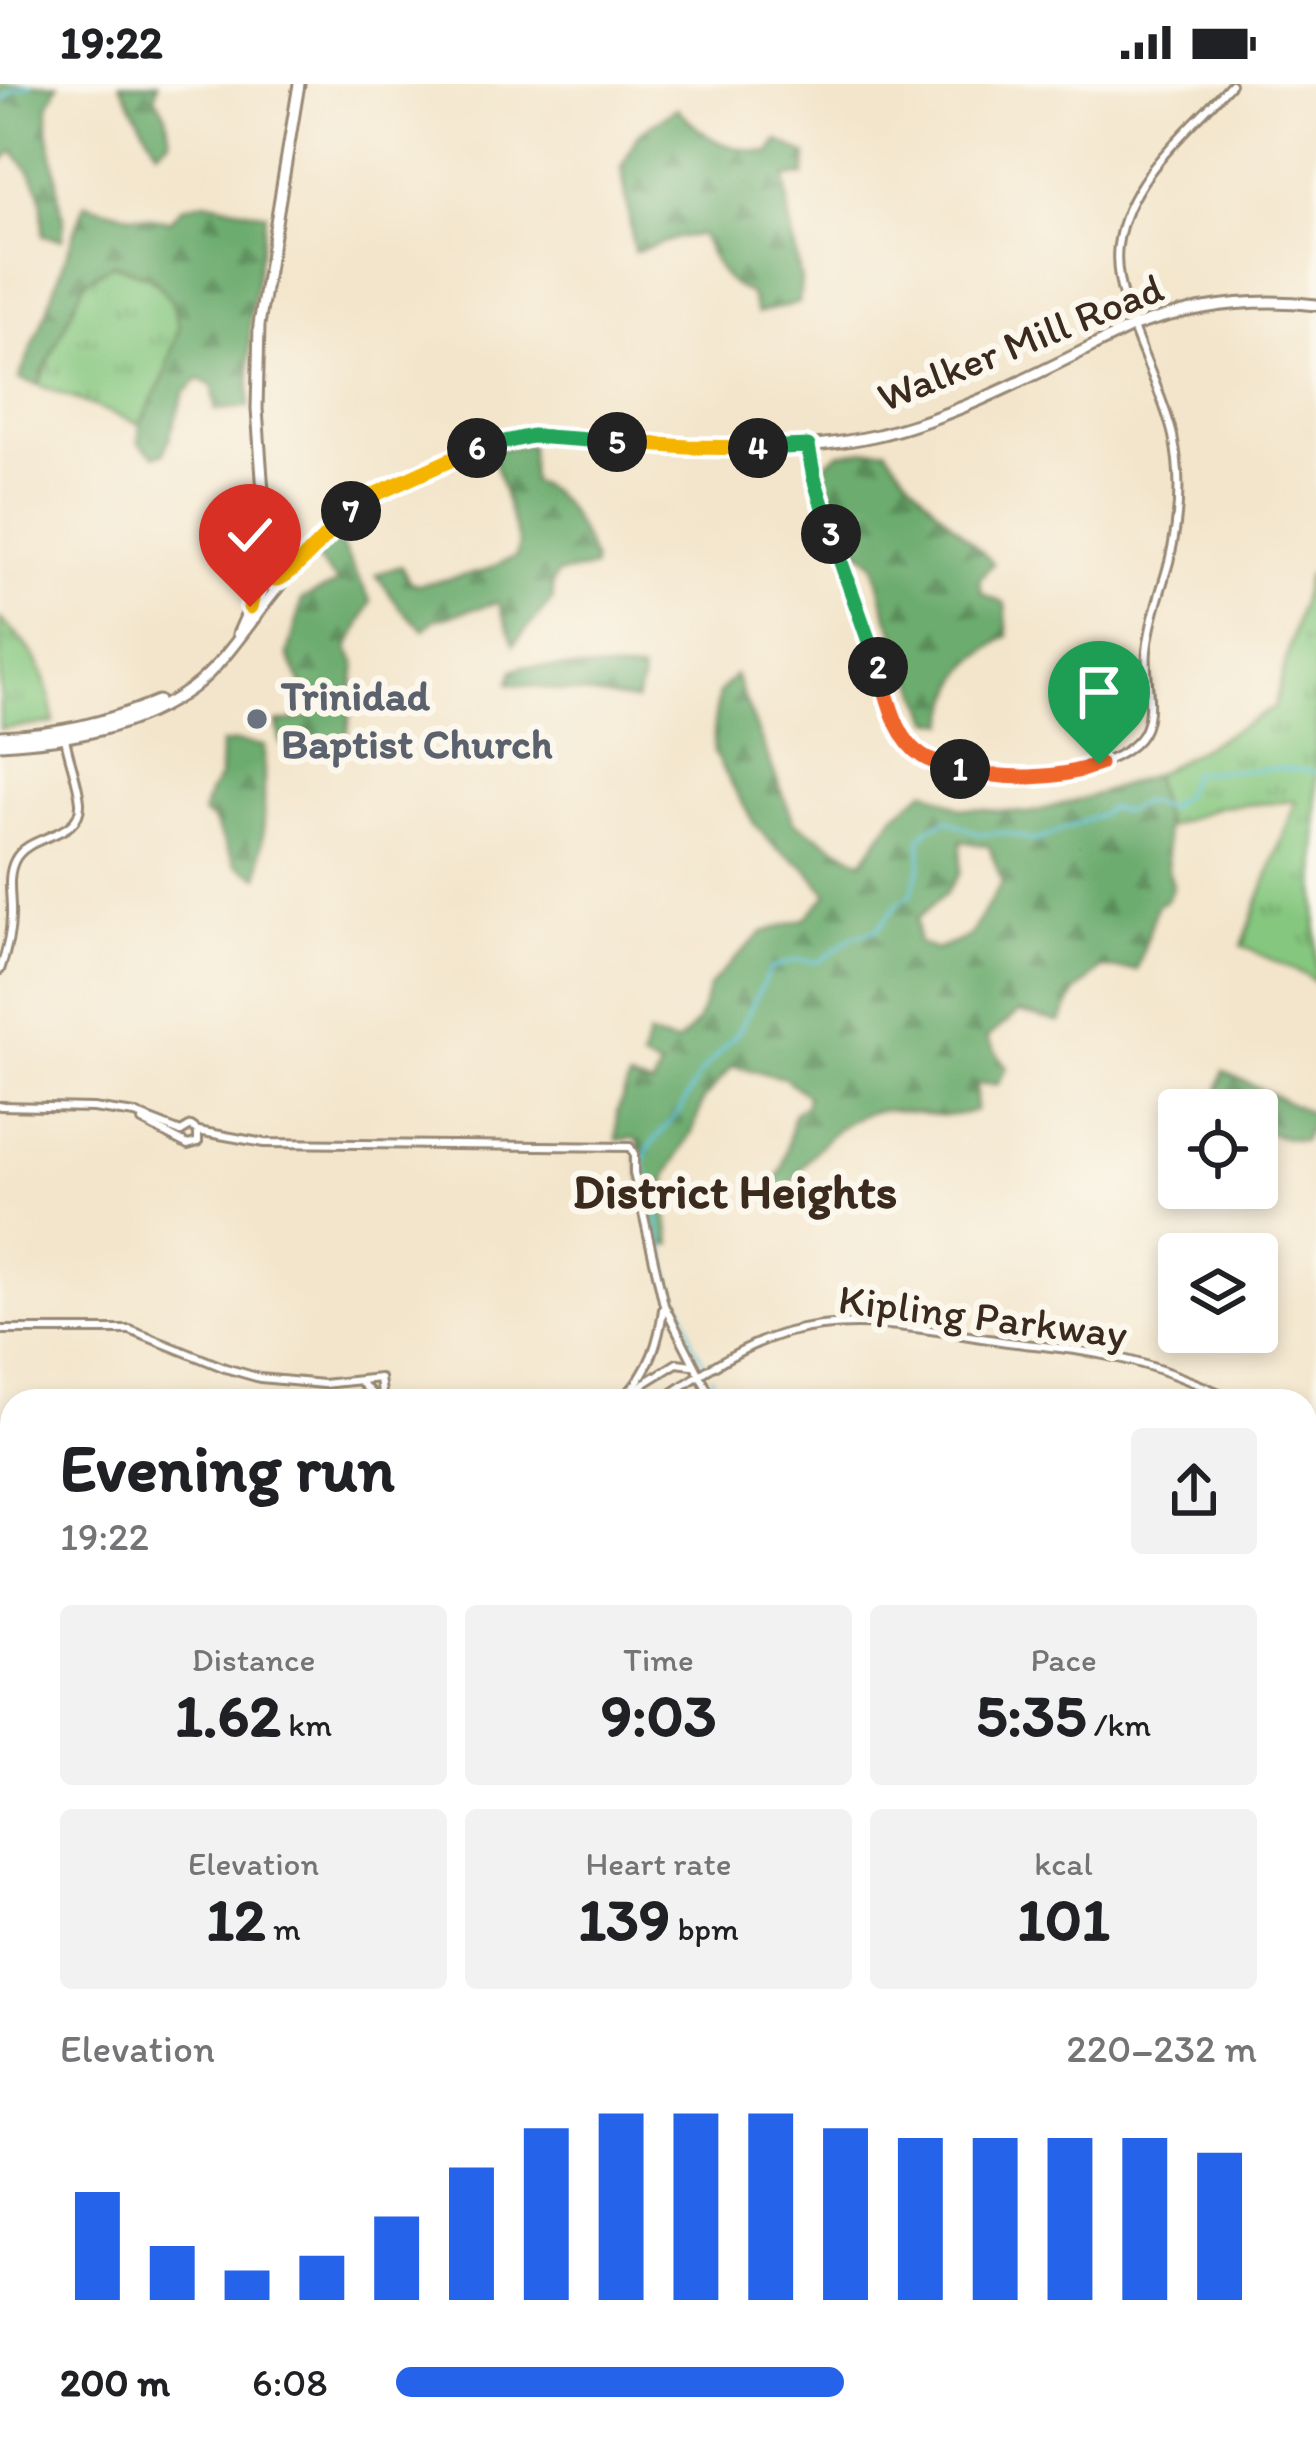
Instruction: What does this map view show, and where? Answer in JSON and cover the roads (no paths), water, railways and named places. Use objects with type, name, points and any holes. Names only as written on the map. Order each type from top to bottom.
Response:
[{"type":"main road","points":[[262,577],[259,325],[299,84]]},
{"type":"main road","name":"Walker Mill Road","points":[[0,740],[99,731],[146,713],[195,686],[327,531],[366,499],[457,456],[499,442],[546,436],[688,447],[808,446],[870,437],[932,419],[1135,326],[1172,314],[1265,302],[1316,305]]},
{"type":"main road","points":[[239,637],[256,607],[268,561],[263,492]]},
{"type":"main road","points":[[268,561],[271,568],[288,575]]},
{"type":"main road","points":[[262,577],[276,580],[288,575]]},
{"type":"street","points":[[808,446],[843,572],[900,729],[916,752],[928,760],[998,778],[1094,766],[1135,743],[1149,717],[1147,653],[1172,548],[1177,460],[1170,424],[1122,296],[1117,257],[1120,232],[1148,174],[1231,84]]},
{"type":"street","points":[[0,970],[11,926],[14,860],[29,843],[66,830],[80,812],[65,735]]},
{"type":"street","points":[[0,1106],[122,1112],[182,1132]]},
{"type":"street","points":[[122,1112],[194,1145],[198,1131]]},
{"type":"street","points":[[182,1132],[188,1126],[241,1140],[303,1144],[630,1148],[664,1306],[704,1389]]},
{"type":"street","points":[[182,1132],[183,1142]]},
{"type":"street","points":[[631,1389],[652,1357],[664,1306]]},
{"type":"street","name":"Kipling Parkway","points":[[680,1389],[741,1351],[782,1334],[864,1324],[1116,1357],[1208,1389]]},
{"type":"street","points":[[0,1330],[130,1330],[260,1378],[307,1384],[380,1378],[380,1389]]},
{"type":"street","points":[[635,1389],[677,1364],[692,1365]]},
{"type":"street","points":[[361,1382],[368,1389]]},
{"type":"waterway","points":[[0,102],[32,84]]},
{"type":"waterway","points":[[704,1363],[671,1282],[644,1164],[649,1147],[680,1110],[700,1074],[739,1031],[770,969],[796,960],[819,962],[852,937],[878,929],[900,901],[911,896],[921,864],[920,840],[930,827],[949,820],[979,834],[1006,833],[1036,841],[1109,808],[1124,812],[1143,802],[1167,808],[1184,795],[1191,773],[1282,768],[1316,772]]},
{"type":"waterway","points":[[711,1376],[717,1389]]},
{"type":"place","name":"Trinidad Baptist Church","points":[[257,719]]},
{"type":"district","name":"District Heights","points":[[735,1191]]}]
